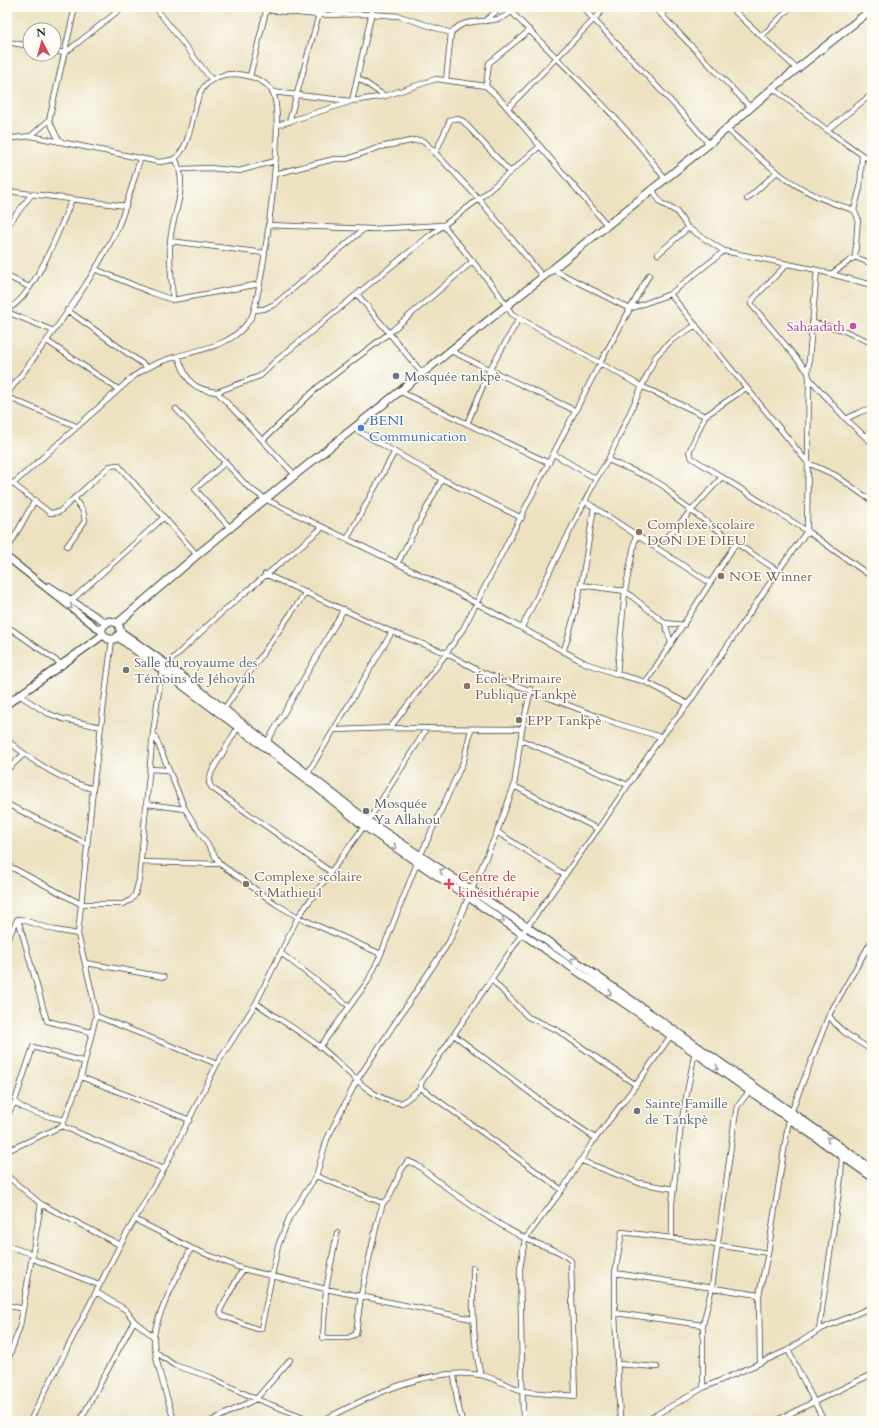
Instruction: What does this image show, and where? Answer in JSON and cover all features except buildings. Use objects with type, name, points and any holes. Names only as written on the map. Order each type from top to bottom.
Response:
[{"type":"main road","points":[[117,636],[118,623],[197,555],[295,474],[401,392],[422,373],[709,144],[773,88],[872,9]]},
{"type":"main road","points":[[8,702],[102,633],[105,622],[112,620],[118,623]]},
{"type":"main road","points":[[102,633],[117,636],[224,709],[265,745],[366,824],[469,893],[528,927],[698,1046],[751,1089]]},
{"type":"main road","points":[[164,667],[238,727],[308,774],[366,824]]},
{"type":"main road","points":[[469,893],[522,934],[669,1036],[790,1114],[843,1153],[872,1177]]},
{"type":"main road","points":[[843,1153],[872,1169]]},
{"type":"street","points":[[31,136],[49,120],[75,7]]},
{"type":"street","points":[[62,52],[65,53],[123,7]]},
{"type":"street","points":[[156,7],[211,79]]},
{"type":"street","points":[[289,122],[321,7]]},
{"type":"street","points":[[352,101],[373,7]]},
{"type":"street","points":[[485,21],[501,7]]},
{"type":"street","points":[[507,7],[557,57],[644,150],[665,179]]},
{"type":"street","points":[[582,7],[684,115],[709,144]]},
{"type":"street","points":[[508,108],[606,7]]},
{"type":"street","points":[[654,7],[751,108]]},
{"type":"street","points":[[662,14],[669,7]]},
{"type":"street","points":[[730,7],[797,69]]},
{"type":"street","points":[[762,36],[791,7]]},
{"type":"street","points":[[250,76],[266,9],[319,15],[371,14],[399,16],[451,33]]},
{"type":"street","points":[[446,80],[451,33],[460,25],[485,21],[496,21],[507,16],[511,12]]},
{"type":"street","points":[[486,86],[489,63],[530,30]]},
{"type":"street","points":[[8,44],[22,45]]},
{"type":"street","points":[[7,135],[14,138],[31,136],[159,162],[175,158],[180,153],[188,138],[198,95],[211,79],[232,74],[250,76],[263,83],[272,92],[278,125],[275,174],[260,284],[254,310],[246,325],[234,338],[211,348],[178,356],[147,367],[118,389],[14,483]]},
{"type":"street","points":[[358,78],[385,96]]},
{"type":"street","points":[[278,125],[352,101],[385,96],[436,79],[486,86],[492,90],[508,108],[607,225]]},
{"type":"street","points":[[773,88],[827,130],[872,162]]},
{"type":"street","points":[[272,92],[296,93],[352,101]]},
{"type":"street","points":[[827,130],[872,94]]},
{"type":"street","points":[[435,154],[450,120],[456,118],[463,121],[510,172]]},
{"type":"street","points":[[49,120],[57,137],[62,142]]},
{"type":"street","points":[[727,129],[776,173],[810,194],[827,202],[854,210]]},
{"type":"street","points":[[275,174],[334,160],[346,159],[380,147],[416,140],[424,141],[479,199],[543,277]]},
{"type":"street","points":[[178,356],[184,373],[193,385],[206,391],[217,392],[260,376],[277,360],[357,294],[443,225],[479,199],[540,146]]},
{"type":"street","points":[[855,257],[858,218],[854,210],[860,188],[862,155]]},
{"type":"street","points":[[173,300],[170,241],[181,190],[181,169],[175,158]]},
{"type":"street","points":[[7,394],[54,331],[108,248],[126,206],[140,159]]},
{"type":"street","points":[[181,169],[210,168],[239,171],[275,161]]},
{"type":"street","points":[[748,199],[776,173]]},
{"type":"street","points":[[652,189],[661,202],[676,211],[688,228],[724,251],[817,270],[872,285]]},
{"type":"street","points":[[7,191],[126,206]]},
{"type":"street","points":[[7,226],[32,194]]},
{"type":"street","points":[[54,331],[30,322],[7,310],[29,287],[48,256],[72,199]]},
{"type":"street","points":[[268,225],[364,229],[443,225]]},
{"type":"street","points":[[443,225],[473,261],[512,314],[641,386],[705,416]]},
{"type":"street","points":[[658,254],[688,228]]},
{"type":"street","points":[[254,310],[264,309],[275,304],[364,229]]},
{"type":"street","points":[[170,241],[264,253]]},
{"type":"street","points":[[552,269],[630,309],[670,294],[724,251]]},
{"type":"street","points":[[855,257],[872,264]]},
{"type":"street","points":[[831,274],[855,257]]},
{"type":"street","points":[[263,440],[318,387],[388,334],[473,261]]},
{"type":"street","points":[[421,1088],[421,1082],[522,934],[598,829],[661,737],[688,704],[778,571],[807,531],[810,378],[808,372],[751,304],[751,301],[787,264]]},
{"type":"street","points":[[95,269],[173,300],[260,284]]},
{"type":"street","points":[[808,372],[817,270]]},
{"type":"street","points":[[390,728],[463,629],[522,518],[600,363],[649,275]]},
{"type":"street","points":[[7,276],[29,287]]},
{"type":"street","points":[[357,294],[388,334],[422,373]]},
{"type":"street","points":[[670,294],[808,463],[835,475],[872,501]]},
{"type":"street","points":[[67,310],[147,367]]},
{"type":"street","points":[[467,424],[490,369],[519,319]]},
{"type":"street","points":[[813,323],[840,329],[872,343]]},
{"type":"street","points":[[522,627],[586,502],[596,479],[608,460],[656,356],[672,340],[696,324]]},
{"type":"street","points":[[46,341],[118,389]]},
{"type":"street","points":[[451,351],[576,411]]},
{"type":"street","points":[[810,378],[846,419],[872,443]]},
{"type":"street","points":[[746,388],[705,416],[689,452],[692,458],[721,478],[807,531],[872,577]]},
{"type":"street","points":[[217,392],[295,474]]},
{"type":"street","points":[[401,392],[549,463]]},
{"type":"street","points":[[7,397],[76,426]]},
{"type":"street","points":[[846,419],[872,408]]},
{"type":"street","points":[[176,409],[247,486],[265,499],[477,603],[585,663],[646,682],[688,704]]},
{"type":"street","points":[[354,428],[394,453],[442,479],[522,518]]},
{"type":"street","points":[[865,437],[872,429]]},
{"type":"street","points":[[347,539],[394,453]]},
{"type":"street","points":[[554,454],[596,479]]},
{"type":"street","points":[[608,460],[650,478],[665,487],[679,502],[736,544],[778,571]]},
{"type":"street","points":[[226,462],[195,489],[230,528]]},
{"type":"street","points":[[7,479],[14,483],[50,513],[54,513],[59,512],[110,466],[118,465],[197,555]]},
{"type":"street","points":[[653,546],[670,534],[721,478]]},
{"type":"street","points":[[397,564],[442,479]]},
{"type":"street","points":[[67,546],[85,521],[83,511],[74,498]]},
{"type":"street","points":[[7,550],[35,500]]},
{"type":"street","points":[[586,502],[710,583]]},
{"type":"street","points":[[563,652],[571,631],[581,585],[594,507]]},
{"type":"street","points":[[72,600],[163,518]]},
{"type":"street","points":[[7,866],[81,904],[123,904],[131,900],[138,888],[153,733],[164,667],[265,574],[323,527]]},
{"type":"street","points":[[617,674],[624,591],[636,535]]},
{"type":"street","points":[[646,682],[736,544]]},
{"type":"street","points":[[7,557],[102,633]]},
{"type":"street","points":[[29,574],[105,622]]},
{"type":"street","points":[[265,574],[392,632],[446,653],[479,670],[615,723],[661,737]]},
{"type":"street","points":[[581,585],[624,591],[665,623],[684,624]]},
{"type":"street","points":[[224,709],[306,592]]},
{"type":"street","points":[[265,745],[344,609]]},
{"type":"street","points":[[665,623],[671,643]]},
{"type":"street","points":[[7,626],[61,664]]},
{"type":"street","points":[[308,774],[336,730],[392,632]]},
{"type":"street","points":[[7,1151],[62,1126],[81,1077],[96,1016],[86,963],[78,934],[101,727],[117,636]]},
{"type":"street","points":[[243,1269],[220,1310],[223,1316],[257,1329],[262,1326],[278,1246],[289,1218],[316,1176],[327,1139],[357,1080],[449,942],[461,917],[469,893],[498,832],[514,786],[522,730],[531,689]]},
{"type":"street","points":[[19,695],[47,713],[68,720],[101,727]]},
{"type":"street","points":[[238,727],[211,773],[209,783],[212,788],[331,872]]},
{"type":"street","points":[[336,730],[390,728],[522,730]]},
{"type":"street","points":[[30,1421],[120,1245],[136,1220],[190,1120],[217,1064],[256,1003],[298,917],[366,824],[426,728]]},
{"type":"street","points":[[320,1047],[368,981],[381,954],[419,860],[464,760],[471,729]]},
{"type":"street","points":[[153,733],[185,809],[220,864],[276,904],[298,917],[381,954]]},
{"type":"street","points":[[7,740],[24,754],[61,779],[93,789]]},
{"type":"street","points":[[521,740],[628,785]]},
{"type":"street","points":[[7,770],[24,754]]},
{"type":"street","points":[[150,769],[168,770]]},
{"type":"street","points":[[514,786],[598,829]]},
{"type":"street","points":[[7,804],[87,844]]},
{"type":"street","points":[[147,804],[185,809]]},
{"type":"street","points":[[498,832],[565,875]]},
{"type":"street","points":[[141,862],[220,864]]},
{"type":"street","points":[[18,919],[24,919],[55,930],[78,934]]},
{"type":"street","points":[[7,941],[18,919]]},
{"type":"street","points":[[18,919],[47,1021],[91,1032]]},
{"type":"street","points":[[760,1363],[759,1295],[768,1253],[790,1114],[830,1015],[872,940]]},
{"type":"street","points":[[281,953],[349,1006]]},
{"type":"street","points":[[86,963],[164,977]]},
{"type":"street","points":[[492,980],[528,1016],[557,1030],[636,1085]]},
{"type":"street","points":[[256,1003],[320,1047],[357,1080],[376,1093],[396,1103],[402,1103],[421,1088]]},
{"type":"street","points":[[830,1015],[832,1020],[849,1036],[872,1050]]},
{"type":"street","points":[[96,1016],[217,1064]]},
{"type":"street","points":[[523,1421],[520,1270],[525,1239],[562,1190],[596,1138],[636,1085],[669,1036],[677,1031]]},
{"type":"street","points":[[454,1035],[545,1104],[596,1138]]},
{"type":"street","points":[[672,1238],[671,1224],[674,1188],[684,1104],[694,1053],[698,1046]]},
{"type":"street","points":[[7,1117],[15,1101],[33,1047],[85,1062]]},
{"type":"street","points":[[81,1077],[190,1120]]},
{"type":"street","points":[[421,1088],[562,1190]]},
{"type":"street","points":[[703,1388],[704,1326],[712,1287],[737,1107],[751,1089]]},
{"type":"street","points":[[15,1101],[19,1106],[39,1114],[64,1120]]},
{"type":"street","points":[[62,1126],[164,1169]]},
{"type":"street","points":[[819,1330],[841,1177],[843,1153]]},
{"type":"street","points":[[322,1421],[365,1398],[382,1391],[420,1379],[454,1374],[481,1375],[523,1390],[575,1396],[571,1261],[566,1255],[525,1239],[469,1204],[417,1165],[408,1161],[402,1169],[388,1199],[384,1203],[377,1222],[361,1295],[356,1334],[348,1338],[323,1338],[326,1289],[336,1233]]},
{"type":"street","points":[[582,1161],[639,1183],[674,1188]]},
{"type":"street","points":[[7,1176],[41,1204],[120,1245]]},
{"type":"street","points":[[316,1176],[384,1203]]},
{"type":"street","points":[[8,1360],[20,1326],[41,1204]]},
{"type":"street","points":[[136,1220],[191,1248],[243,1269],[326,1289],[472,1318]]},
{"type":"street","points":[[620,1421],[615,1313],[615,1273],[622,1232],[768,1253]]},
{"type":"street","points":[[7,1246],[99,1285]]},
{"type":"street","points":[[174,1421],[156,1352],[154,1337],[161,1314],[191,1248]]},
{"type":"street","points":[[473,1268],[472,1318],[476,1357],[481,1375]]},
{"type":"street","points":[[615,1273],[759,1295]]},
{"type":"street","points":[[96,1292],[126,1310],[134,1321],[154,1337]]},
{"type":"street","points":[[7,1305],[23,1309]]},
{"type":"street","points":[[645,1421],[653,1419],[703,1388],[788,1350],[819,1330],[872,1307]]},
{"type":"street","points":[[615,1313],[704,1326]]},
{"type":"street","points":[[80,1421],[134,1321]]},
{"type":"street","points":[[788,1350],[824,1421]]},
{"type":"street","points":[[156,1352],[174,1365],[210,1377],[256,1399],[314,1421]]},
{"type":"street","points":[[211,1421],[256,1399],[290,1360]]},
{"type":"street","points":[[617,1364],[657,1367]]},
{"type":"street","points":[[454,1374],[457,1400],[462,1421]]},
{"type":"street","points":[[775,1421],[872,1374]]},
{"type":"place","name":"Sahaadath","points":[[853,326]]},
{"type":"place","name":"Mosquée tankpè","points":[[396,376]]},
{"type":"place","name":"BENI Communication","points":[[361,428]]},
{"type":"place","name":"Complexe scolaire DON DE DIEU","points":[[639,532]]},
{"type":"place","name":"NOE Winner","points":[[721,576]]},
{"type":"place","name":"Salle du royaume des Témoins de Jéhovah","points":[[126,670]]},
{"type":"place","name":"École Primaire Publique Tankpè","points":[[467,686]]},
{"type":"place","name":"EPP Tankpè","points":[[519,720]]},
{"type":"place","name":"Mosquée Ya Allahou","points":[[366,811]]},
{"type":"place","name":"Complexe scolaire st Mathieu1","points":[[246,884]]},
{"type":"place","name":"Centre de kinésithérapie","points":[[449,884]]},
{"type":"place","name":"Sainte Famille de Tankpè","points":[[637,1111]]}]
